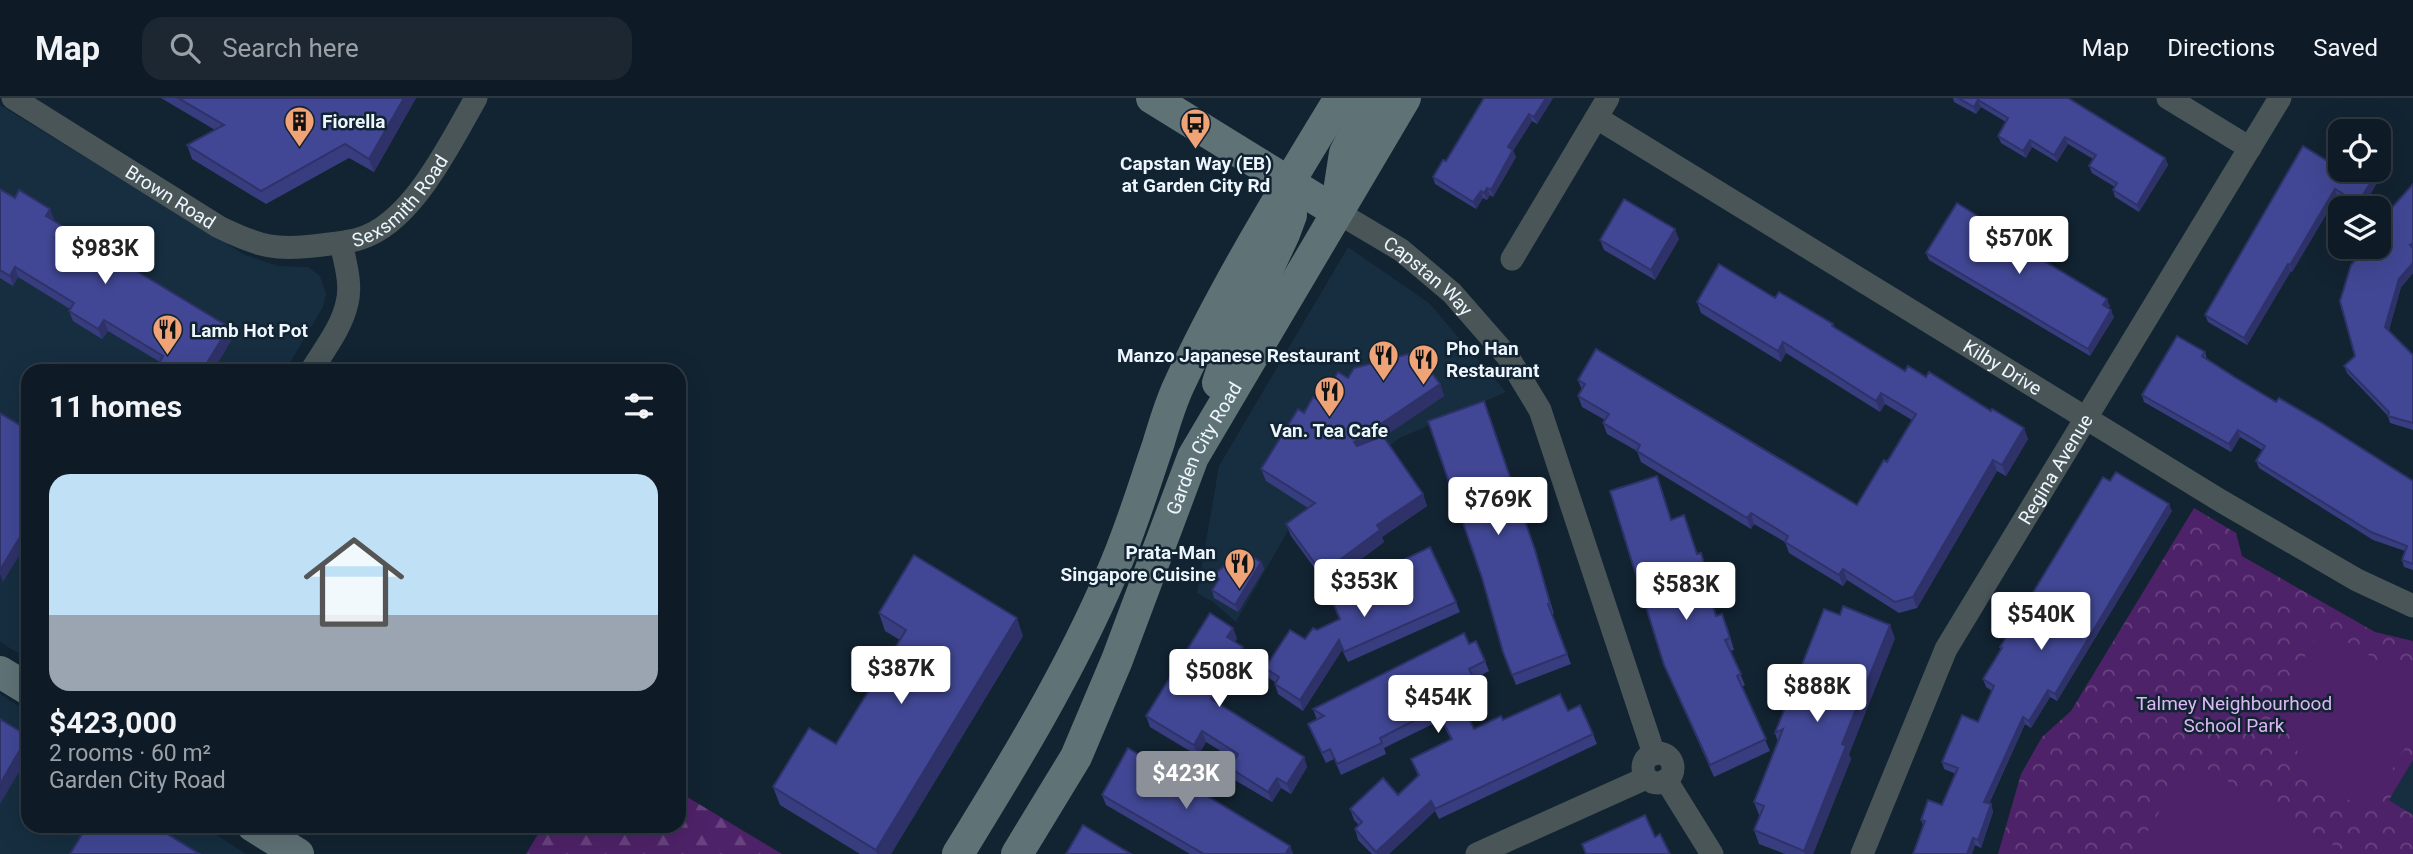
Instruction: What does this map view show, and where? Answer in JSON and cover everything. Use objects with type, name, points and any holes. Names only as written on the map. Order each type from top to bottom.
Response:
[{"type":"main road","name":"Capstan Way","points":[[1152,98],[1337,212]]},
{"type":"main road","name":"Garden City Road","points":[[958,854],[1036,727],[1082,638],[1121,551],[1177,389],[1236,272],[1340,98]]},
{"type":"main road","points":[[1337,212],[1345,153],[1372,98]]},
{"type":"main road","name":"Garden City Road","points":[[1017,854],[1076,757],[1117,660],[1193,457],[1405,98]]},
{"type":"main road","points":[[1193,457],[1226,358],[1291,215],[1289,183]]},
{"type":"main road","points":[[0,672],[21,685]]},
{"type":"main road","points":[[264,833],[298,854]]},
{"type":"street","name":"Brown Road","points":[[13,98],[210,222],[249,242],[273,248],[341,243]]},
{"type":"street","name":"Sexsmith Road","points":[[315,364],[340,324],[348,302],[348,277],[341,243],[368,236],[385,226],[402,210],[435,166],[477,98]]},
{"type":"street","points":[[1512,259],[1608,98]]},
{"type":"street","points":[[2168,98],[2250,148]]},
{"type":"street","name":"Regina Avenue","points":[[1862,854],[1946,649],[2280,98]]},
{"type":"street","name":"Kilby Drive","points":[[1597,118],[2221,501],[2357,580],[2413,606]]},
{"type":"street","name":"Capstan Way","points":[[1337,212],[1401,250],[1452,293],[1508,357],[1540,410],[1654,754],[1644,761],[1643,772],[1656,779]]},
{"type":"street","points":[[1477,854],[1656,779],[1712,854]]},
{"type":"shaded area","points":[[0,105],[245,255],[278,266],[308,267],[320,276],[326,294],[323,307],[289,364],[21,364],[21,655],[0,642]]},
{"type":"shaded area","points":[[1348,247],[1429,303],[1506,392],[1400,438],[1297,515],[1236,622],[1213,602],[1197,593],[1219,466]]},
{"type":"shaded area","points":[[0,694],[21,708],[21,833],[214,833],[246,854],[0,854]]},
{"type":"shaded area","points":[[2413,760],[2413,815],[2389,800]]},
{"type":"green space","name":"Talmey Neighbourhood School Park","points":[[2194,508],[2236,533],[2242,556],[2375,632],[2413,641],[2413,760],[2389,800],[2413,815],[2413,854],[1998,854],[2021,774],[2042,737],[2071,711]]},
{"type":"green space","points":[[2322,627],[2413,682],[2413,735],[2367,810],[2319,783],[2293,745],[2286,706],[2298,668]]},
{"type":"green space","points":[[2191,759],[2348,854],[2134,854]]},
{"type":"green space","points":[[686,796],[782,854],[526,854],[539,833],[686,833]]},
{"type":"building","name":"Fiorella","points":[[178,98],[404,98],[369,159],[345,144],[261,191],[187,145],[224,125]]},
{"type":"building","points":[[1484,98],[1546,98],[1534,117],[1529,114],[1508,147],[1513,150],[1491,190],[1487,188],[1484,193],[1481,191],[1473,202],[1433,177],[1443,160],[1446,161]]},
{"type":"building","points":[[1958,98],[2068,98],[2165,158],[2137,205],[2113,190],[2117,183],[2089,166],[2096,155],[2065,137],[2054,155],[2030,140],[2023,151],[1998,136],[2008,118],[1978,100],[1974,107]]},
{"type":"building","points":[[2303,146],[2328,161],[2328,182],[2371,182],[2362,196],[2346,196],[2335,189],[2328,196],[2328,201],[2244,338],[2205,315]]},
{"type":"building","points":[[2413,184],[2413,243],[2410,245],[2413,248],[2413,263],[2399,279],[2385,327],[2413,355],[2413,423],[2388,416],[2389,412],[2344,366],[2355,356],[2340,301],[2351,265],[2356,259],[2391,259],[2391,208]]},
{"type":"building","points":[[0,189],[15,198],[19,190],[50,209],[46,216],[229,327],[206,364],[159,364],[163,356],[104,320],[98,329],[69,311],[74,303],[15,267],[10,276],[0,270]]},
{"type":"building","points":[[1624,199],[1675,229],[1651,270],[1600,240]]},
{"type":"building","points":[[1957,203],[2008,235],[2006,238],[2107,299],[2103,305],[2111,310],[2088,349],[1926,253]]},
{"type":"building","points":[[1719,264],[1775,298],[1779,292],[1905,371],[1908,366],[1926,377],[1929,372],[1991,411],[1992,409],[2024,428],[2002,465],[1993,460],[1913,597],[1895,602],[1843,569],[1839,575],[1785,542],[1788,536],[1751,513],[1747,518],[1637,451],[1640,445],[1603,423],[1609,414],[1578,396],[1585,384],[1578,380],[1596,349],[1857,505],[1916,414],[1881,393],[1876,401],[1783,342],[1778,351],[1697,302]]},
{"type":"building","points":[[2177,336],[2205,352],[2202,356],[2236,378],[2276,402],[2279,398],[2322,423],[2413,481],[2413,564],[2402,560],[2407,546],[2371,532],[2256,461],[2265,446],[2238,430],[2229,444],[2142,395]]},
{"type":"building","points":[[1416,352],[1440,384],[1354,442],[1357,446],[1383,436],[1423,494],[1377,525],[1380,530],[1322,573],[1286,524],[1315,503],[1261,469],[1298,409],[1304,413],[1313,397],[1320,401],[1338,372],[1348,378],[1354,368]]},
{"type":"building","points":[[1484,401],[1535,550],[1550,603],[1548,604],[1567,654],[1512,675],[1428,421]]},
{"type":"building","points":[[0,413],[21,426],[21,536],[0,570]]},
{"type":"building","points":[[2116,472],[2169,504],[2055,694],[2048,690],[2029,721],[2023,717],[1984,802],[1991,804],[1978,840],[1973,838],[1967,854],[1913,854],[1925,821],[1921,820],[1928,800],[1942,805],[1958,768],[1942,762],[1962,715],[1978,722],[1994,686],[1983,679],[2002,648],[2000,647],[2103,477],[2110,481]]},
{"type":"building","points":[[1657,476],[1671,520],[1684,515],[1697,554],[1701,553],[1707,574],[1703,575],[1716,616],[1722,614],[1730,638],[1725,640],[1741,674],[1737,676],[1766,739],[1710,765],[1664,665],[1610,491]]},
{"type":"building","points":[[1430,547],[1456,602],[1344,652],[1339,640],[1300,700],[1275,684],[1279,677],[1265,668],[1290,630],[1305,639],[1313,628],[1317,630],[1340,619],[1333,603],[1391,576],[1387,568]]},
{"type":"building","points":[[1243,551],[1261,562],[1235,605],[1212,590],[1219,579],[1212,576]]},
{"type":"building","points":[[914,555],[1017,618],[876,850],[773,787],[809,728],[836,744],[906,630],[879,613]]},
{"type":"building","points":[[1843,606],[1890,625],[1842,744],[1846,746],[1804,851],[1754,830],[1764,806],[1754,802],[1783,729],[1775,733],[1824,609],[1840,615]]},
{"type":"building","points":[[1210,613],[1233,628],[1227,637],[1243,647],[1211,699],[1304,757],[1287,784],[1277,778],[1268,792],[1230,768],[1238,754],[1202,731],[1194,745],[1146,716]]},
{"type":"building","points":[[1464,633],[1469,644],[1476,641],[1485,661],[1469,669],[1476,683],[1456,692],[1474,729],[1501,716],[1503,720],[1560,694],[1568,711],[1580,705],[1593,734],[1435,809],[1431,801],[1376,852],[1355,829],[1362,822],[1350,809],[1383,778],[1398,795],[1419,775],[1411,759],[1452,739],[1443,722],[1460,707],[1440,716],[1437,709],[1380,738],[1382,743],[1337,764],[1330,749],[1322,753],[1308,724],[1324,716],[1313,709]]},
{"type":"building","points":[[0,719],[21,732],[21,748],[0,784]]},
{"type":"building","points":[[1128,748],[1290,846],[1287,854],[1204,854],[1102,795]]},
{"type":"building","points":[[1645,815],[1655,837],[1660,834],[1670,854],[1586,854],[1582,844]]},
{"type":"building","points":[[1083,825],[1131,854],[1066,854]]},
{"type":"building","points":[[83,833],[166,833],[200,854],[70,854]]},
{"type":"place","name":"Fiorella","points":[[299,148]]},
{"type":"place","name":"Capstan Way (EB) at Garden City Rd","points":[[1196,151]]},
{"type":"place","name":"Lamb Hot Pot","points":[[168,357]]},
{"type":"place","name":"Manzo Japanese Restaurant","points":[[1383,382]]},
{"type":"place","name":"Pho Han Restaurant","points":[[1423,386]]},
{"type":"place","name":"Van. Tea Cafe","points":[[1329,418]]},
{"type":"place","name":"Prata-Man Singapore Cuisine","points":[[1239,590]]}]
